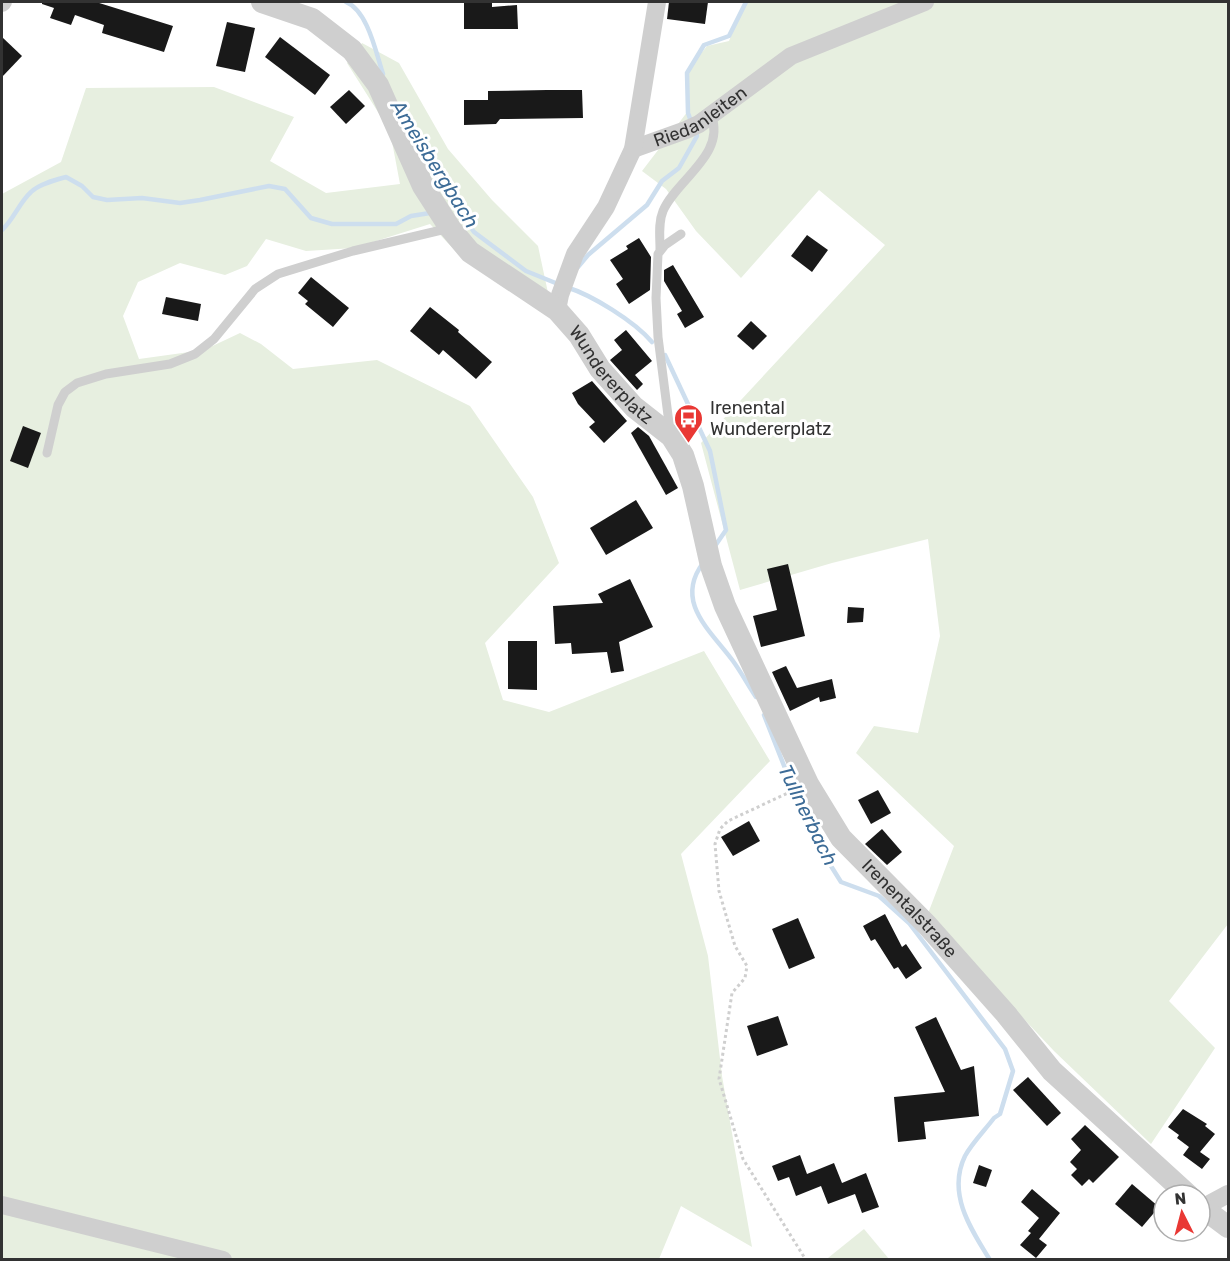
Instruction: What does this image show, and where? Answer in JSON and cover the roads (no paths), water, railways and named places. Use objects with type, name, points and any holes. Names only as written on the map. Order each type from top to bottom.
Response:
[{"type":"street","points":[[262,2],[312,19],[352,50],[378,85],[423,186],[442,217],[470,252],[558,303]]},
{"type":"street","points":[[633,149],[657,2]]},
{"type":"street","name":"Riedanleiten","points":[[558,303],[575,254],[606,207],[633,149],[698,123],[791,56],[925,2]]},
{"type":"street","name":"Wundererplatz","points":[[558,303],[607,376],[634,407],[671,436],[683,455],[706,536],[711,566]]},
{"type":"street","name":"Irenentalstraße","points":[[711,566],[725,606],[808,784],[841,838],[927,925],[1006,1014],[1052,1071],[1175,1183]]},
{"type":"street","points":[[1212,1199],[1228,1194]]},
{"type":"street","points":[[2,1205],[223,1260]]},
{"type":"street","name":"Irenentalstraße","points":[[1212,1215],[1228,1227]]},
{"type":"lane","points":[[671,436],[658,337],[656,298],[660,230],[662,212],[674,193],[700,164],[713,139],[714,124],[698,123]]},
{"type":"lane","points":[[47,453],[58,405],[64,392],[77,383],[106,374],[170,364],[195,354],[214,339],[255,289],[278,274],[353,251],[442,217]]},
{"type":"lane","points":[[660,249],[681,234]]},
{"type":"waterway","name":"Ameisbergbach","points":[[346,2],[354,7],[366,23],[383,74]]},
{"type":"waterway","name":"Tullnerbach","points":[[692,124],[688,113],[687,73],[704,45],[729,36],[746,2]]},
{"type":"waterway","name":"Ameisbergbach","points":[[410,130],[474,232],[526,271],[558,284]]},
{"type":"waterway","name":"Tullnerbach","points":[[578,267],[588,255],[647,205],[662,181],[679,168],[697,136],[696,132]]},
{"type":"waterway","points":[[2,230],[34,189],[66,177],[82,186],[93,197],[107,200],[142,198],[180,203],[269,186],[285,189],[311,218],[332,224],[396,224],[411,216],[430,213]]},
{"type":"waterway","name":"Tullnerbach","points":[[566,287],[612,310],[635,326],[652,342]]},
{"type":"waterway","name":"Tullnerbach","points":[[665,355],[710,451],[726,530],[715,546]]},
{"type":"waterway","name":"Tullnerbach","points":[[703,563],[695,577],[692,590],[698,615],[733,661],[756,697]]},
{"type":"waterway","name":"Tullnerbach","points":[[764,715],[794,791],[812,821],[831,866],[841,882],[879,896],[909,923],[1005,1049],[1013,1071],[1000,1114],[994,1118],[968,1151],[960,1170],[958,1183],[963,1210],[990,1260]]},
{"type":"place","name":"Irenental Wundererplatz","points":[[689,444]]}]
